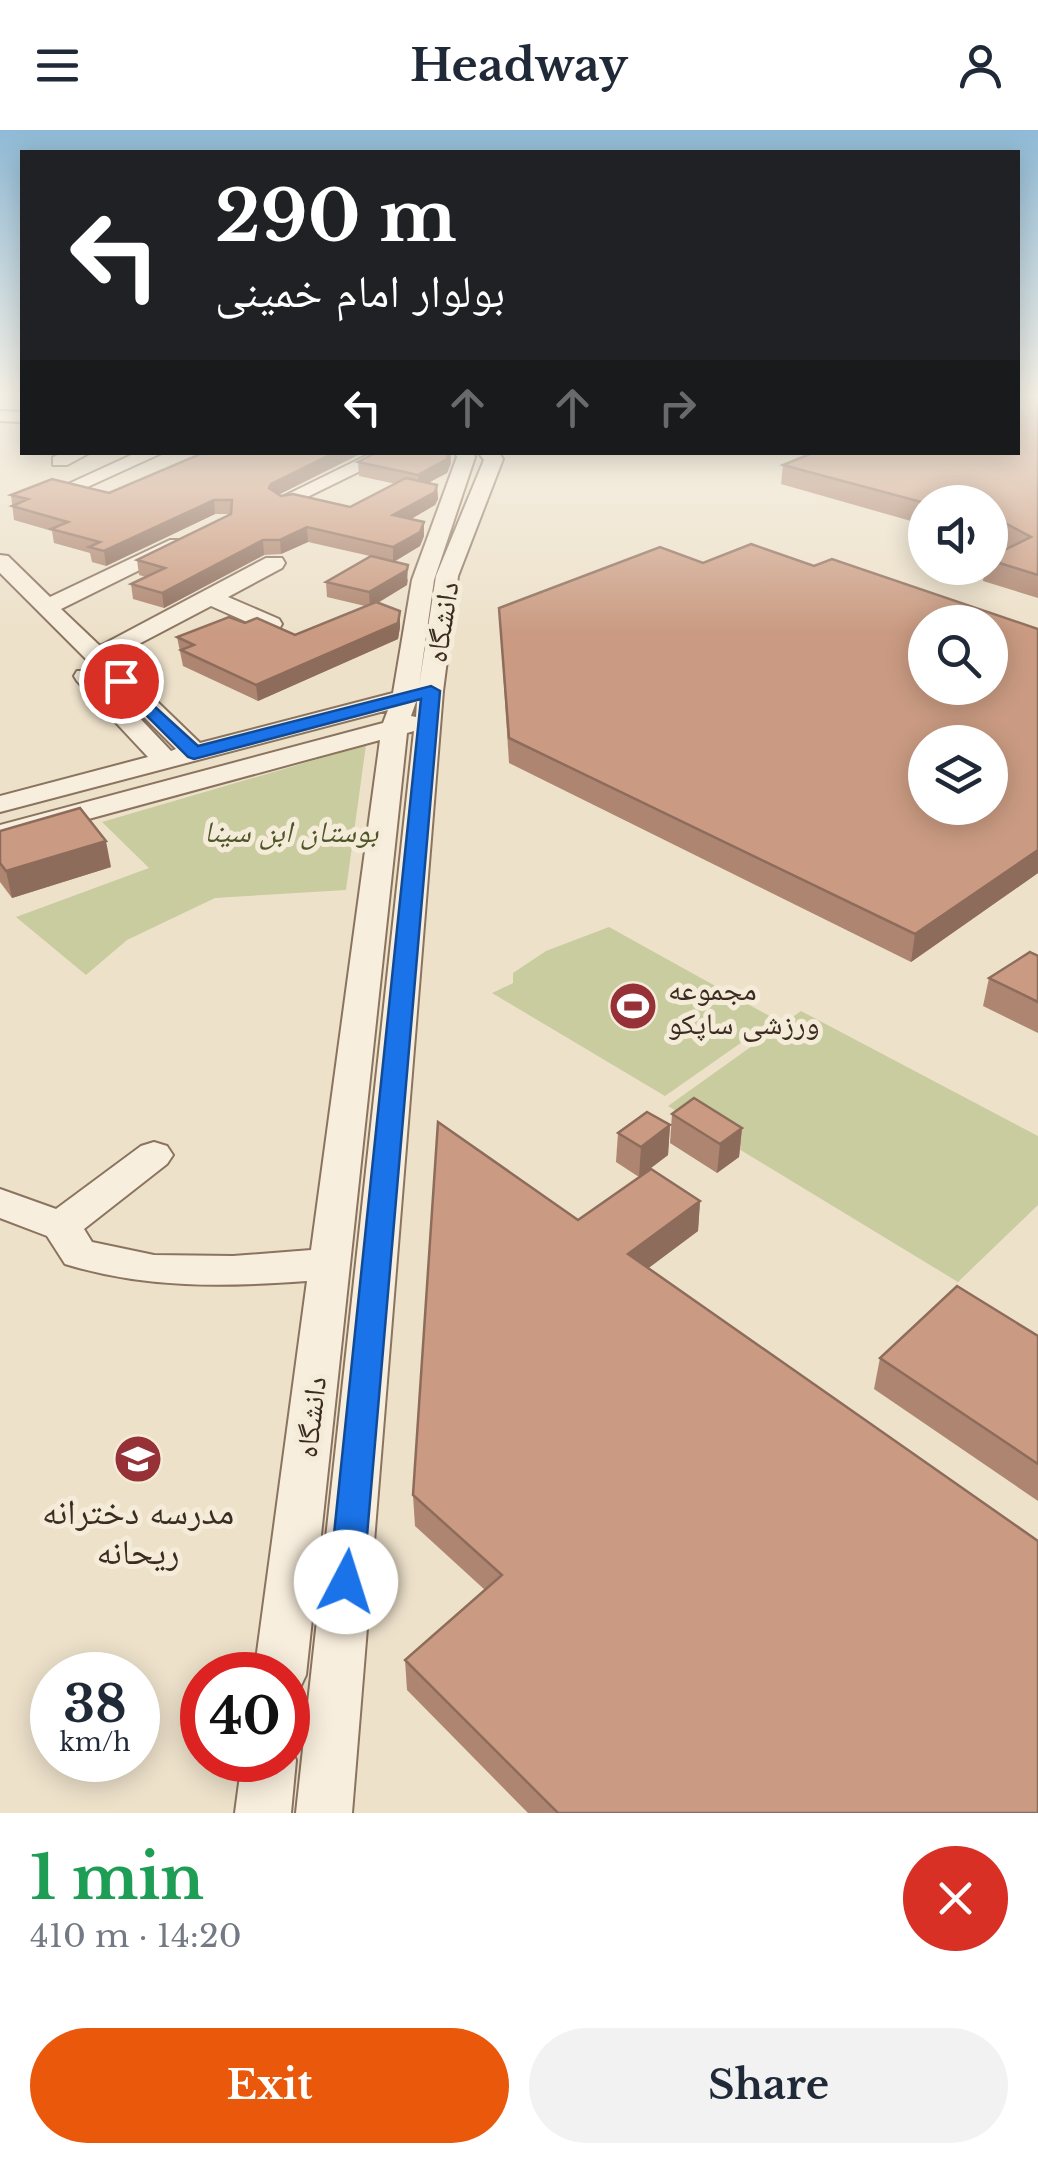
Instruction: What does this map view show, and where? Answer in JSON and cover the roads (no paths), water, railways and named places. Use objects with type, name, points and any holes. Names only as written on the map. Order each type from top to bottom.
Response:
[{"type":"street","points":[[76,485],[101,475]]},
{"type":"street","points":[[284,501],[341,475]]},
{"type":"street","name":"دانشگاه","points":[[324,1813],[424,580],[460,475]]},
{"type":"street","name":"دانشگاه","points":[[283,1652],[330,1264],[415,709],[448,576],[488,475]]},
{"type":"street","points":[[46,607],[189,538]]},
{"type":"street","points":[[0,561],[194,753]]},
{"type":"street","points":[[97,657],[274,563]]},
{"type":"street","points":[[0,590],[165,760]]},
{"type":"street","points":[[210,597],[271,624]]},
{"type":"street","points":[[0,804],[194,753],[415,709]]},
{"type":"street","points":[[0,834],[415,709]]},
{"type":"street","points":[[61,1226],[154,1155]]},
{"type":"street","points":[[0,1203],[61,1226],[79,1254],[154,1270],[233,1271],[330,1264]]},
{"type":"street","points":[[263,1813],[267,1782]]},
{"type":"place","name":"مجموعه ورزشی ساپکو","points":[[633,1006]]},
{"type":"place","name":"مدرسه دخترانه ریحانه","points":[[138,1459]]},
{"type":"park label","name":"بوستان ابن سینا","points":[[291,831]]}]
